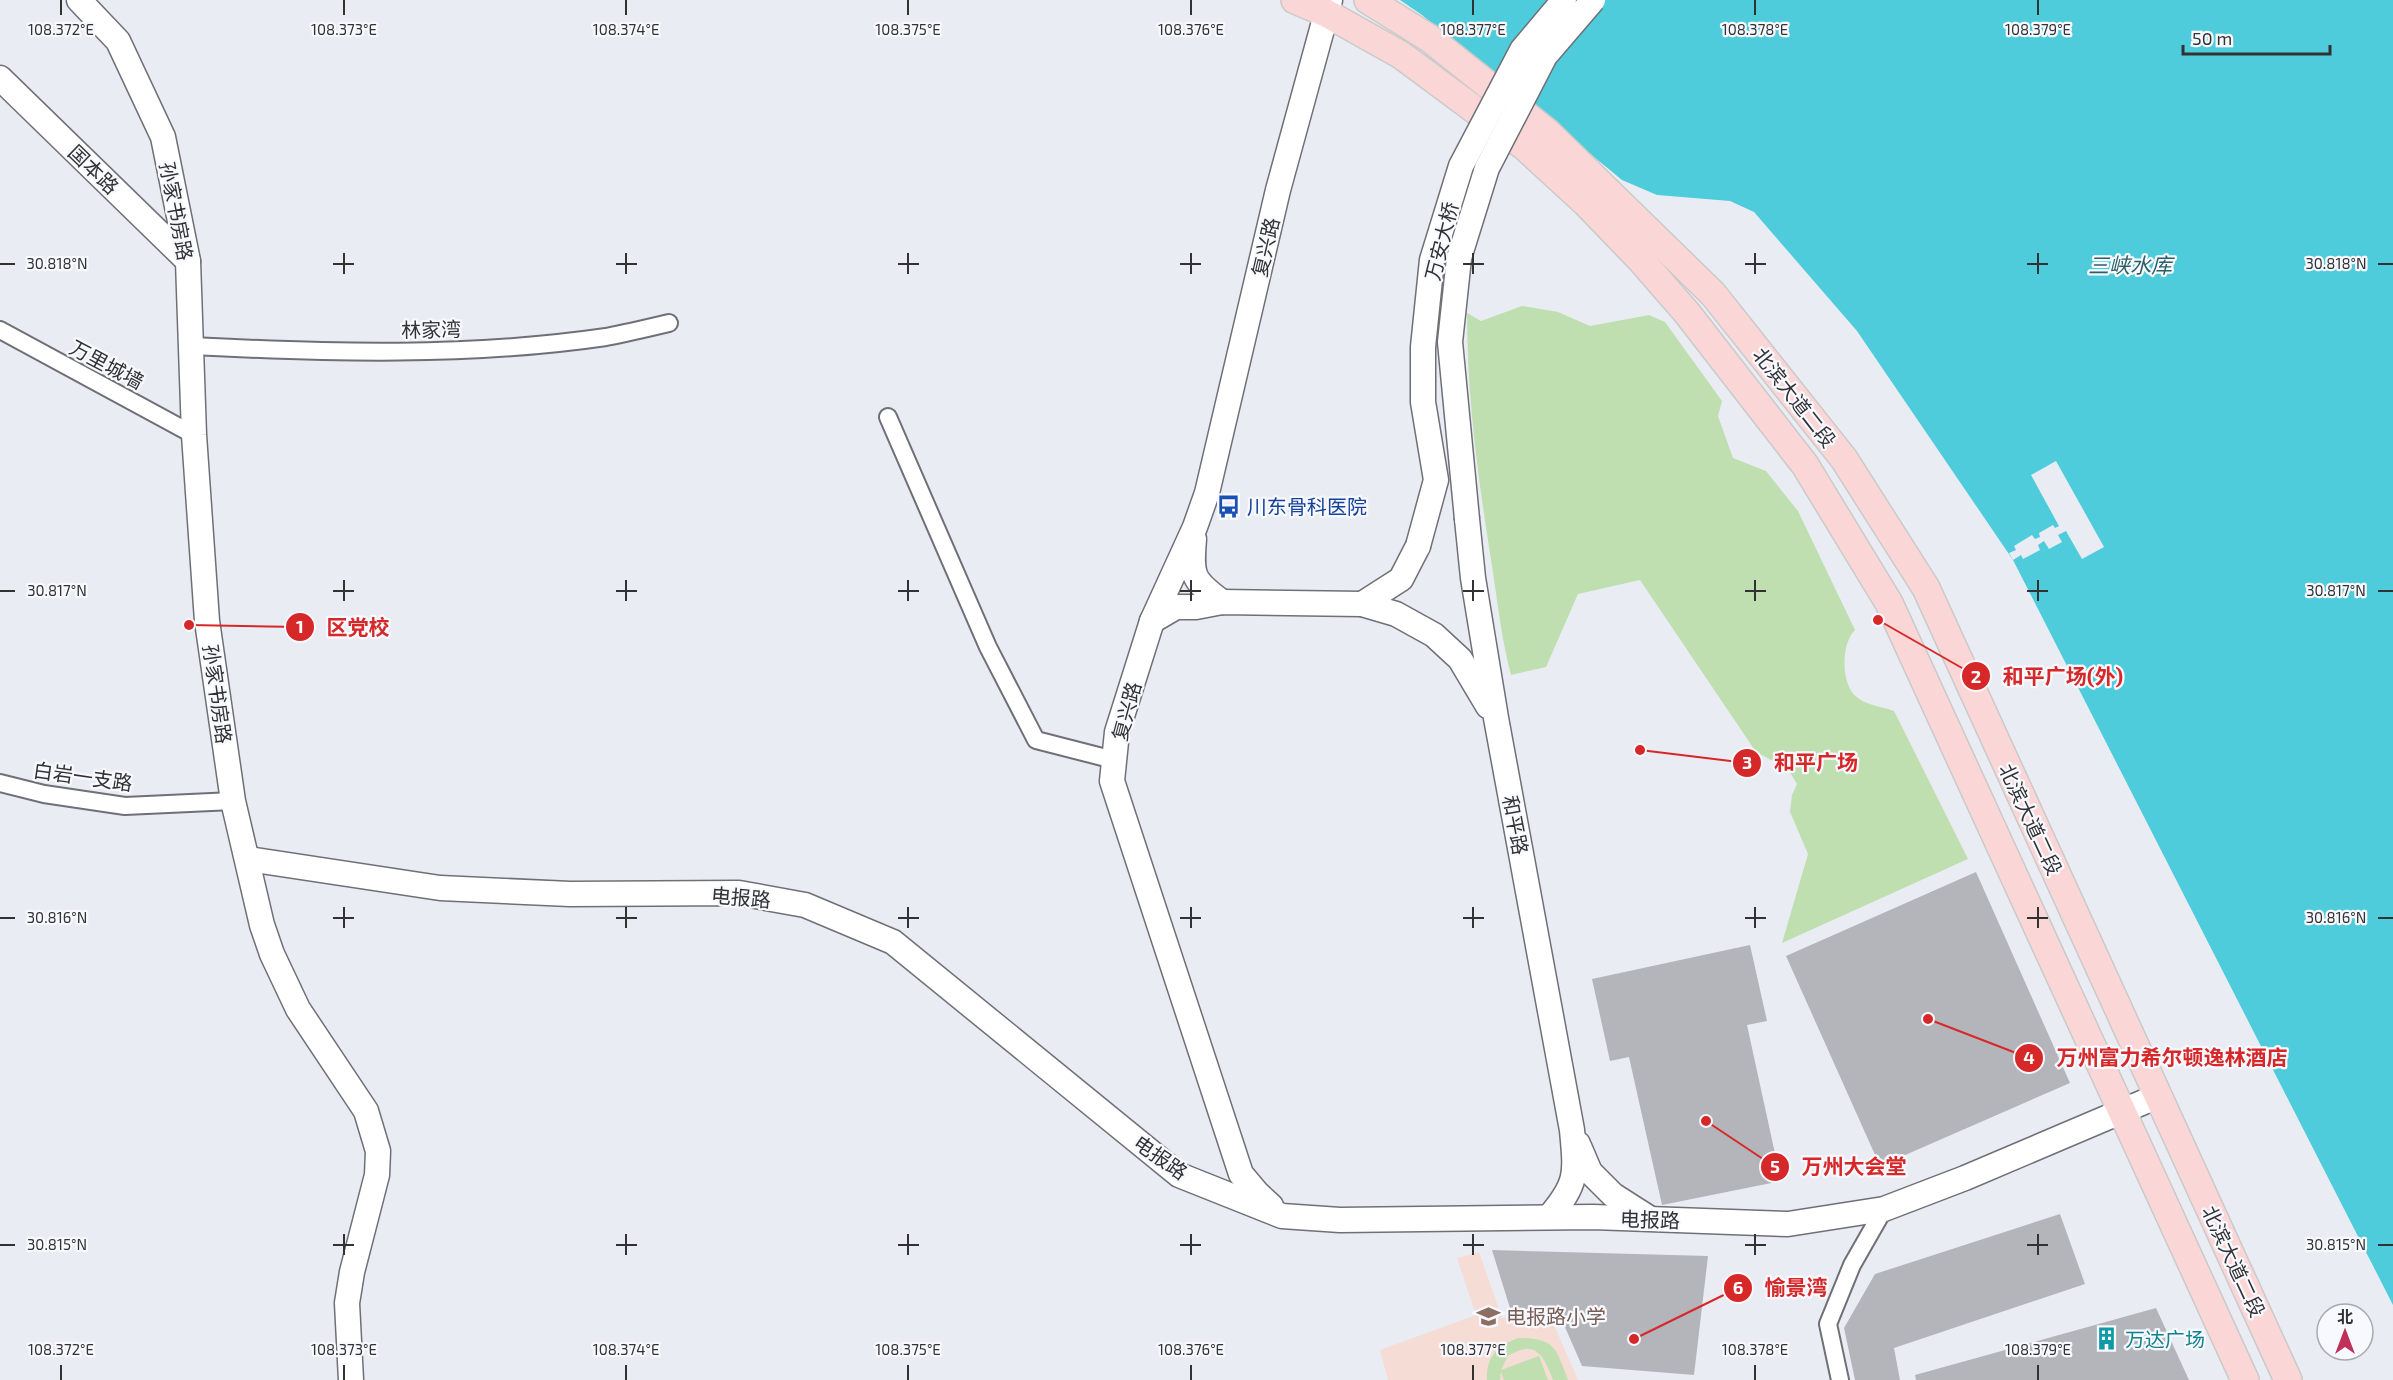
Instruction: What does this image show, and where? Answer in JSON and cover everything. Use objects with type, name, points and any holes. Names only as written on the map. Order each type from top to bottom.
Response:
[{"type":"main road","name":"孙家书房路","points":[[79,0],[117,41],[163,137],[188,261],[194,435],[207,621],[233,801],[262,925],[279,971],[298,1009],[366,1111],[378,1151],[377,1175],[346,1303],[351,1380]]},
{"type":"main road","name":"北滨大道二段","points":[[1295,0],[1328,7],[1401,55],[1525,147],[1586,203],[1688,313],[1805,465],[1889,603],[2245,1380]]},
{"type":"main road","name":"北滨大道二段","points":[[1368,0],[1429,38],[1547,132],[1713,294],[1844,459],[1926,588],[2288,1380]]},
{"type":"main road","name":"万安大桥","points":[[1362,604],[1401,579],[1418,546],[1436,480],[1423,402],[1423,347],[1432,260],[1461,166],[1522,50],[1564,0]]},
{"type":"main road","name":"万安大桥","points":[[1467,519],[1450,342],[1459,258],[1492,158],[1545,56],[1593,0]]},
{"type":"main road","name":"复兴路","points":[[1282,1216],[1257,1193],[1241,1174],[1112,781],[1117,732],[1152,621],[1195,527],[1207,493],[1278,190],[1328,7]]},
{"type":"main road","name":"国本路","points":[[0,78],[188,261]]},
{"type":"main road","name":"和平路","points":[[1467,519],[1473,578],[1496,718],[1572,1130],[1576,1168],[1567,1196],[1548,1217]]},
{"type":"main road","points":[[1195,527],[1192,562],[1199,585],[1222,602]]},
{"type":"main road","points":[[1152,621],[1176,607],[1196,607],[1222,602],[1362,604],[1396,614],[1434,634],[1460,659],[1496,718]]},
{"type":"main road","name":"电报路","points":[[248,859],[440,888],[570,894],[739,893],[805,905],[893,942],[1179,1175],[1282,1216],[1340,1220],[1548,1217],[1788,1224],[1884,1209],[1965,1178],[2158,1096]]},
{"type":"main road","name":"和平路","points":[[1572,1130],[1590,1172],[1613,1195],[1651,1220]]},
{"type":"main road","points":[[1186,1177],[1208,1179],[1221,1173],[1229,1161],[1225,1131]]},
{"type":"street","name":"林家湾","points":[[191,346],[312,352],[489,349],[607,336],[669,323]]},
{"type":"street","name":"万里城墙","points":[[0,330],[194,435]]},
{"type":"street","points":[[888,417],[988,647],[1036,740],[1114,760]]},
{"type":"street","name":"白岩一支路","points":[[0,783],[44,794],[125,806],[233,801]]},
{"type":"street","points":[[1840,1380],[1828,1324],[1852,1265],[1884,1209]]},
{"type":"shaded area","name":"电报路小学","points":[[1479,1252],[1502,1318],[1551,1318],[1578,1380],[1388,1380],[1380,1350],[1476,1315],[1457,1258]]},
{"type":"green space","points":[[1522,306],[1558,312],[1590,326],[1649,315],[1665,322],[1722,401],[1718,416],[1733,458],[1766,471],[1798,511],[1855,630],[1850,636],[1845,654],[1845,675],[1848,684],[1858,698],[1894,711],[1968,859],[1782,943],[1808,854],[1790,812],[1792,795],[1797,784],[1788,769],[1756,752],[1640,580],[1578,594],[1546,667],[1511,675],[1500,624],[1479,475],[1469,378],[1467,313],[1481,321]]},
{"type":"green space","points":[[1518,1338],[1540,1340],[1553,1347],[1568,1380],[1553,1380],[1538,1353],[1526,1349],[1508,1356],[1501,1370],[1539,1356],[1548,1380],[1504,1380],[1501,1372],[1500,1380],[1487,1380],[1491,1358],[1499,1348]]},
{"type":"water","name":"三峡水库","points":[[1400,0],[2393,0],[2393,1305],[2013,560],[1857,331],[1754,212],[1730,201],[1657,195],[1622,180],[1422,15]]},
{"type":"pier","points":[[2056,461],[2104,547],[2082,559],[2066,531],[2058,535],[2062,542],[2049,549],[2044,541],[2038,545],[2040,550],[2023,559],[2021,555],[2013,560],[2009,553],[2016,550],[2014,546],[2032,535],[2035,539],[2040,537],[2039,533],[2053,525],[2055,528],[2059,526],[2031,475]]},
{"type":"building","points":[[1976,872],[2070,1083],[1880,1166],[1786,956]]},
{"type":"building","points":[[1750,945],[1767,1021],[1747,1025],[1781,1181],[1662,1205],[1629,1057],[1610,1061],[1592,979]]},
{"type":"building","points":[[2060,1214],[2085,1284],[1894,1348],[1900,1380],[1855,1380],[1844,1328],[1875,1274]]},
{"type":"building","points":[[1492,1250],[1708,1256],[1694,1375],[1582,1366],[1558,1311],[1510,1308]]},
{"type":"building","name":"万达广场","points":[[2156,1308],[2189,1380],[1916,1380],[1915,1375]]},
{"type":"place","name":"川东骨科医院","points":[[1229,506]]},
{"type":"place","name":"和平广场(外)","points":[[1878,620]]},
{"type":"place","name":"区党校","points":[[189,625]]},
{"type":"place","name":"和平广场","points":[[1640,750]]},
{"type":"place","name":"万州富力希尔顿逸林酒店","points":[[1928,1019]]},
{"type":"place","name":"万州大会堂","points":[[1706,1121]]},
{"type":"place","name":"电报路小学","points":[[1488,1316]]},
{"type":"place","name":"愉景湾","points":[[1634,1339]]},
{"type":"place","name":"万达广场","points":[[2107,1339]]}]
